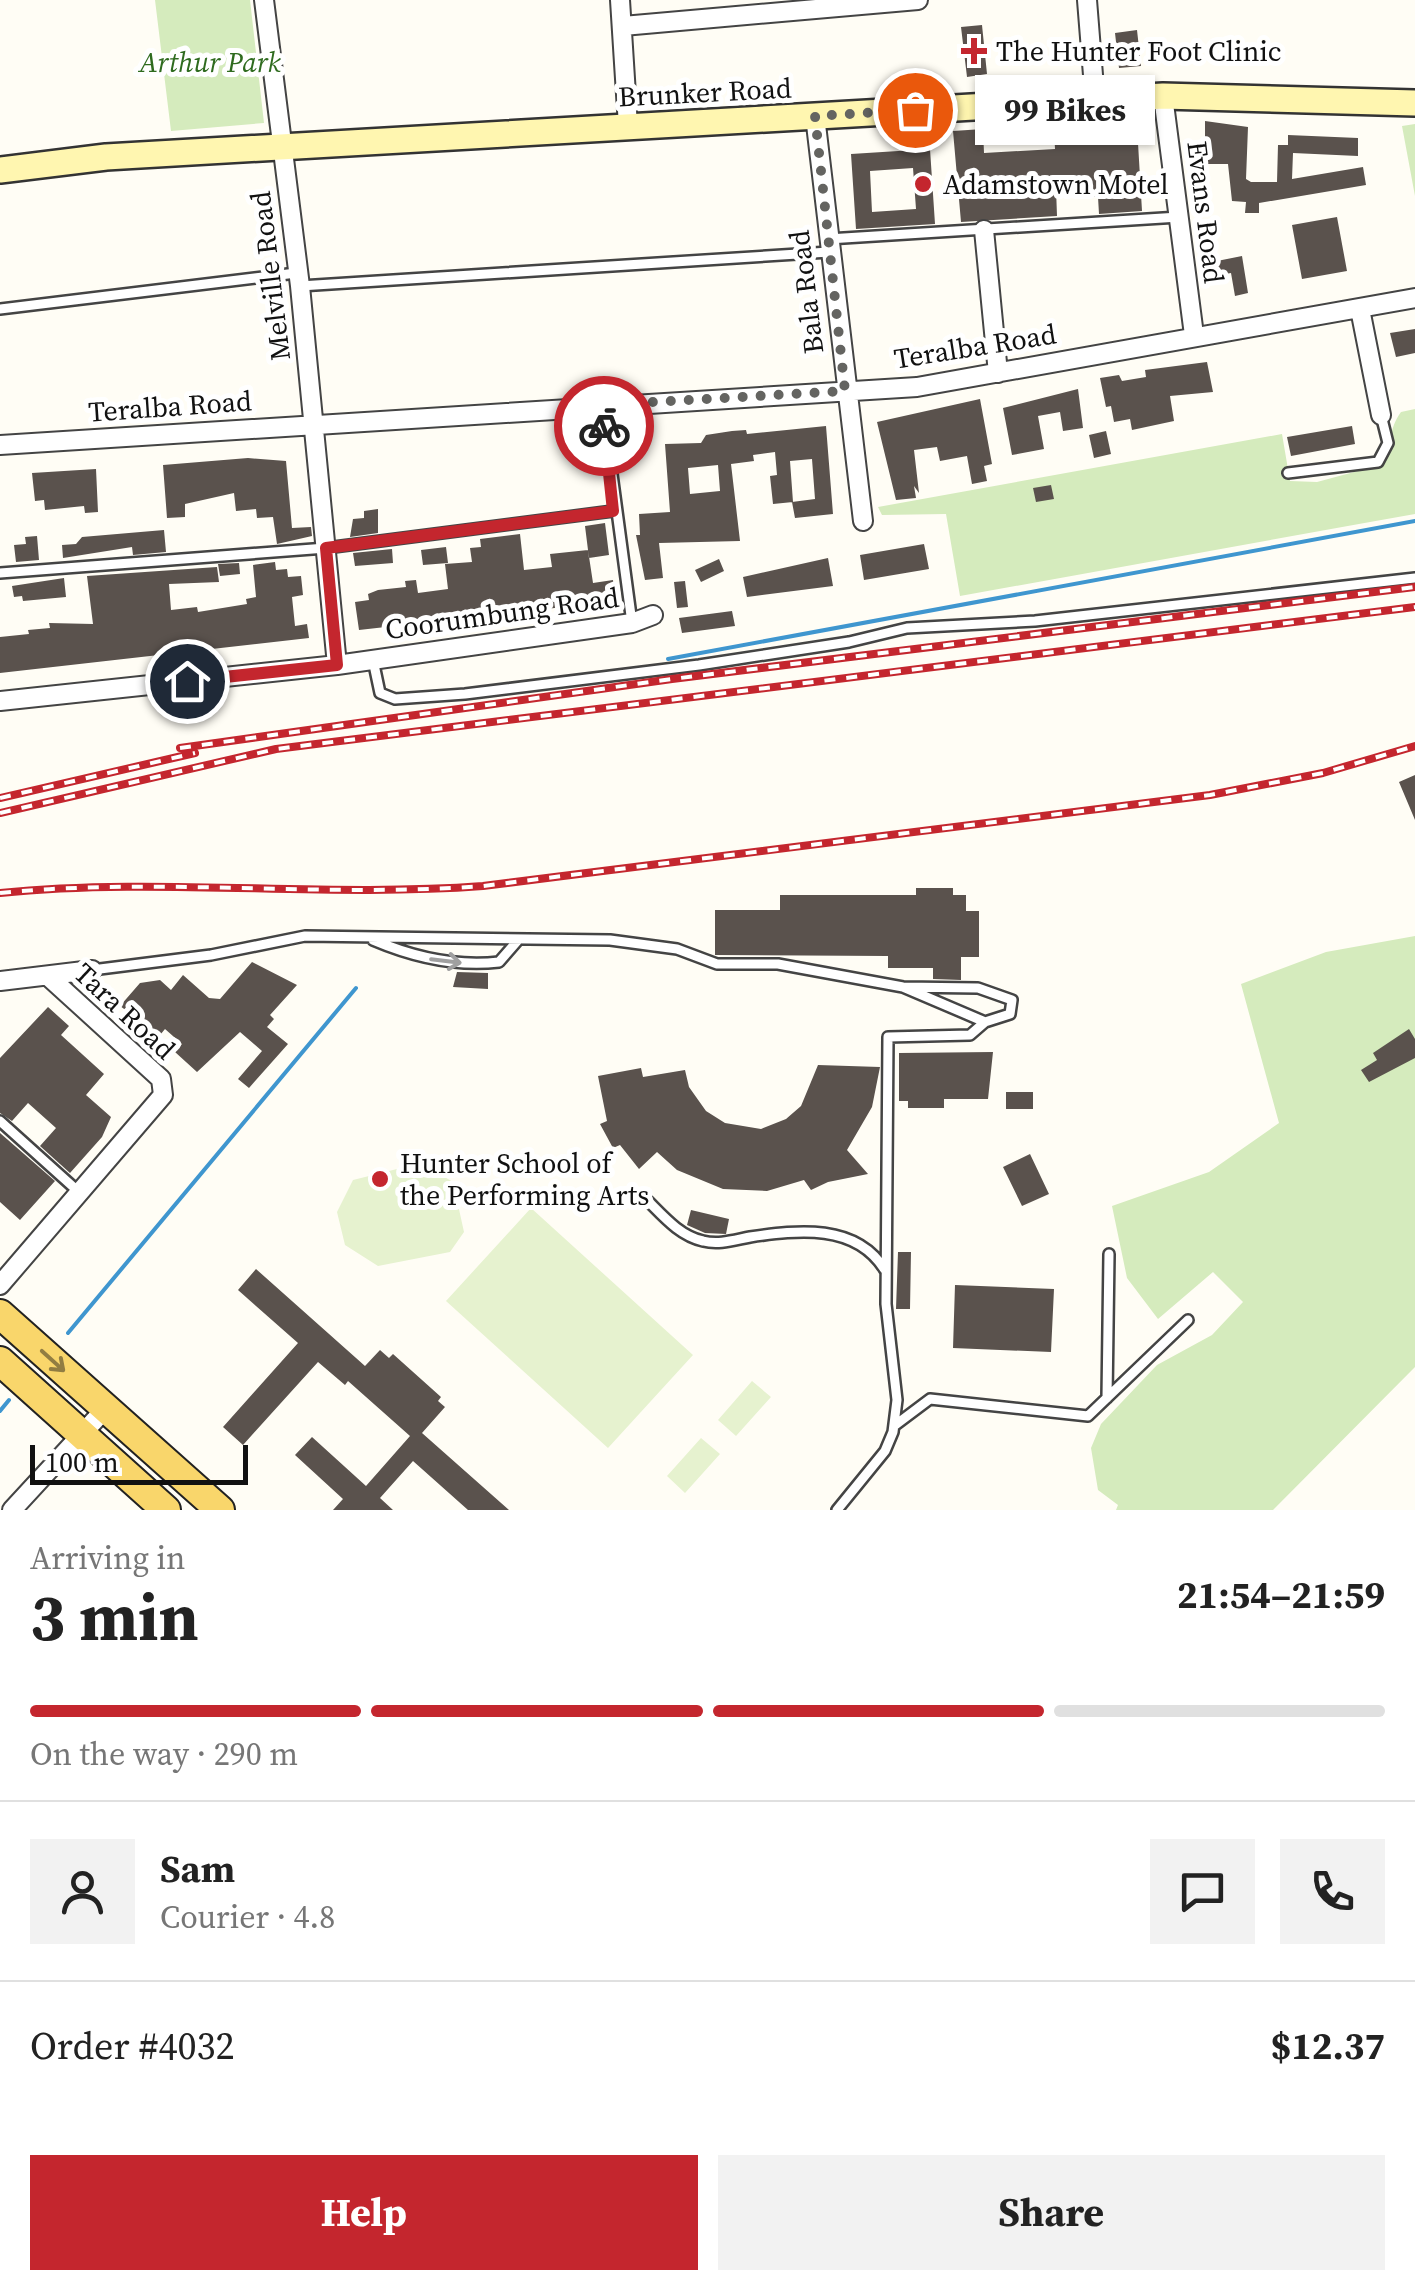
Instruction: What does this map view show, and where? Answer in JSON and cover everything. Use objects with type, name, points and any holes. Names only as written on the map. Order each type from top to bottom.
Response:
[{"type":"main road","name":"Brunker Road","points":[[0,170],[106,157],[1163,96],[1415,103]]},
{"type":"main road","points":[[0,1314],[220,1510]]},
{"type":"main road","points":[[0,1362],[166,1510]]},
{"type":"street","name":"Melville Road","points":[[264,0],[314,425],[337,665]]},
{"type":"street","points":[[620,0],[628,126]]},
{"type":"street","points":[[623,26],[918,0]]},
{"type":"street","points":[[1087,0],[1095,100]]},
{"type":"street","name":"Evans Road","points":[[1163,96],[1194,336]]},
{"type":"street","name":"Bala Road","points":[[815,116],[863,522]]},
{"type":"street","points":[[984,230],[998,373]]},
{"type":"street","name":"Teralba Road","points":[[0,445],[917,387],[1415,298]]},
{"type":"street","points":[[1360,308],[1381,415]]},
{"type":"street","name":"Coorumbung Road","points":[[0,702],[337,665],[632,623],[653,615]]},
{"type":"street","points":[[0,981],[92,970]]},
{"type":"street","name":"Tara Road","points":[[48,976],[164,1086],[156,1105],[80,1192]]},
{"type":"street","points":[[0,1285],[80,1192]]},
{"type":"street","points":[[12,1510],[106,1408]]},
{"type":"lane","points":[[0,309],[298,280],[829,246],[984,230],[1180,217]]},
{"type":"lane","points":[[602,405],[613,511],[632,623]]},
{"type":"lane","points":[[1288,473],[1378,462],[1388,443],[1381,415]]},
{"type":"lane","points":[[0,573],[326,548],[613,511]]},
{"type":"lane","points":[[373,660],[380,692],[395,699],[465,694],[849,642],[907,628],[1034,621],[1415,578]]},
{"type":"lane","points":[[92,970],[212,955],[305,936],[610,940],[677,949],[718,964],[778,964],[903,987],[978,988],[1012,1000],[1010,1014],[985,1022],[970,1035],[888,1038],[887,1272],[897,1400],[894,1426],[885,1451],[837,1510]]},
{"type":"lane","points":[[365,937],[423,958],[477,965],[499,962],[520,939]]},
{"type":"lane","points":[[903,987],[985,1022]]},
{"type":"lane","points":[[0,1121],[80,1192]]},
{"type":"lane","points":[[647,1200],[674,1228],[700,1241],[828,1233],[852,1237],[877,1256],[887,1272]]},
{"type":"lane","points":[[1107,1398],[1109,1254]]},
{"type":"lane","points":[[894,1426],[930,1399],[1088,1416],[1188,1320]]},
{"type":"green space","name":"Arthur Park","points":[[155,0],[250,0],[264,123],[171,131]]},
{"type":"green space","points":[[1415,124],[1415,196],[1402,126]]},
{"type":"green space","points":[[1415,409],[1415,514],[960,596],[946,514],[882,515],[878,507],[1282,434],[1290,481],[1317,482],[1380,465],[1397,418],[1401,412]]},
{"type":"green space","points":[[1415,936],[1415,1367],[1273,1510],[1116,1510],[1118,1505],[1098,1490],[1091,1448],[1101,1424],[1157,1365],[1212,1335],[1243,1302],[1213,1272],[1158,1319],[1127,1278],[1112,1206],[1209,1172],[1279,1123],[1241,984],[1326,952]]},
{"type":"green space","points":[[421,1163],[453,1182],[464,1232],[450,1252],[378,1266],[345,1245],[337,1212],[353,1180]]},
{"type":"green space","points":[[531,1208],[693,1355],[608,1448],[446,1301]]},
{"type":"green space","points":[[752,1381],[771,1397],[736,1436],[718,1420]]},
{"type":"green space","points":[[701,1438],[720,1454],[685,1493],[667,1476]]},
{"type":"building","name":"The Hunter Foot Clinic","points":[[982,25],[987,74],[967,77],[961,27]]},
{"type":"building","points":[[1137,30],[1141,66],[1119,68],[1115,33]]},
{"type":"building","points":[[1205,121],[1248,127],[1246,179],[1251,182],[1277,182],[1278,145],[1288,145],[1288,135],[1358,138],[1358,156],[1293,153],[1292,179],[1363,167],[1366,185],[1259,203],[1259,213],[1245,213],[1246,202],[1232,201],[1228,164],[1205,164]]},
{"type":"building","points":[[1137,126],[1142,211],[1099,214],[1098,197],[1086,197],[1085,186],[1056,188],[1057,216],[961,222],[953,131],[983,129],[984,153],[1055,149],[1054,130]]},
{"type":"building","name":"Adamstown Motel","points":[[930,149],[935,224],[856,229],[851,154]],"holes":[[[913,168],[916,209],[872,212],[870,171]]]},
{"type":"building","points":[[1337,217],[1347,271],[1302,279],[1292,225]]},
{"type":"building","points":[[1242,256],[1248,293],[1235,296],[1231,273],[1214,276],[1212,262]]},
{"type":"building","points":[[1415,329],[1415,353],[1396,357],[1390,333]]},
{"type":"building","points":[[1207,362],[1213,392],[1170,396],[1174,421],[1132,430],[1130,419],[1114,422],[1111,406],[1106,407],[1100,378],[1119,375],[1122,381],[1146,377],[1145,370]]},
{"type":"building","points":[[1078,389],[1083,428],[1063,431],[1060,412],[1038,416],[1044,449],[1012,455],[1003,408]]},
{"type":"building","points":[[980,399],[992,464],[984,466],[987,481],[972,484],[967,456],[940,461],[937,447],[914,450],[919,493],[914,486],[916,498],[896,500],[877,422]]},
{"type":"building","points":[[826,426],[833,514],[795,518],[792,502],[773,504],[770,476],[777,475],[775,452],[753,455],[754,461],[731,464],[740,541],[659,543],[663,578],[645,580],[636,535],[640,535],[639,514],[670,512],[665,444],[701,443],[706,435],[732,431],[746,430],[747,434]],"holes":[[[812,459],[815,499],[793,502],[790,461]],[[718,465],[720,491],[690,494],[688,468]]]},
{"type":"building","points":[[1352,426],[1355,444],[1291,456],[1287,437]]},
{"type":"building","points":[[1106,431],[1111,454],[1094,458],[1089,435]]},
{"type":"building","points":[[248,458],[286,461],[292,528],[311,527],[312,536],[277,544],[273,517],[257,518],[256,509],[236,511],[234,493],[185,504],[185,517],[167,518],[163,465]]},
{"type":"building","points":[[96,469],[98,512],[85,513],[84,506],[45,510],[44,500],[35,501],[32,473]]},
{"type":"building","points":[[1051,485],[1054,499],[1036,502],[1033,488]]},
{"type":"building","points":[[378,509],[378,533],[350,537],[353,519],[364,518],[364,511]]},
{"type":"building","points":[[605,523],[609,555],[589,558],[585,526]]},
{"type":"building","points":[[164,530],[166,552],[133,555],[132,547],[63,558],[62,545],[76,544],[82,537]]},
{"type":"building","points":[[520,534],[524,570],[552,567],[550,554],[588,550],[593,583],[613,580],[614,591],[594,594],[595,603],[590,604],[359,630],[355,602],[369,600],[368,594],[406,587],[405,581],[416,580],[418,593],[448,589],[445,564],[472,562],[470,548],[481,547],[480,539]]},
{"type":"building","points":[[37,536],[39,560],[16,562],[14,545],[26,544],[25,537]]},
{"type":"building","points":[[924,544],[929,569],[864,580],[860,555]]},
{"type":"building","points":[[446,547],[448,563],[423,565],[421,550]]},
{"type":"building","points":[[392,549],[393,563],[355,566],[353,553]]},
{"type":"building","points":[[828,558],[833,586],[747,597],[743,577]]},
{"type":"building","points":[[719,559],[724,571],[701,582],[695,570]]},
{"type":"building","points":[[275,562],[276,570],[287,569],[288,577],[301,576],[303,595],[292,597],[295,626],[307,624],[309,638],[0,673],[0,637],[50,628],[49,623],[93,624],[87,576],[217,567],[219,582],[169,584],[171,610],[197,607],[198,612],[247,604],[246,599],[256,597],[253,565]]},
{"type":"building","points":[[239,563],[240,574],[220,576],[218,564]]},
{"type":"building","points":[[64,578],[66,597],[23,601],[22,596],[14,597],[12,586]]},
{"type":"building","points":[[685,581],[688,607],[677,608],[674,582]]},
{"type":"building","points":[[732,611],[735,626],[682,633],[679,618]]},
{"type":"building","points":[[1415,775],[1415,820],[1399,782]]},
{"type":"building","points":[[916,888],[953,888],[953,895],[966,895],[966,911],[979,911],[979,957],[961,957],[961,980],[933,979],[933,968],[888,968],[888,956],[715,955],[715,910],[780,910],[780,895],[916,895]]},
{"type":"building","points":[[252,962],[297,985],[270,1015],[274,1019],[267,1027],[288,1044],[249,1088],[238,1079],[262,1051],[240,1032],[197,1072],[175,1052],[182,1044],[165,1029],[160,1035],[120,1006],[140,983],[160,980],[171,990],[183,975],[209,998],[220,999]]},
{"type":"building","points":[[457,972],[488,973],[488,989],[453,987]]},
{"type":"building","points":[[48,1007],[69,1026],[61,1035],[104,1074],[86,1095],[111,1117],[102,1137],[70,1173],[40,1146],[56,1128],[28,1103],[12,1121],[0,1113],[0,1058]]},
{"type":"building","points":[[1409,1029],[1415,1039],[1415,1058],[1369,1082],[1361,1070],[1377,1060],[1373,1053]]},
{"type":"building","points":[[993,1052],[988,1099],[944,1099],[944,1108],[908,1108],[908,1101],[899,1101],[899,1053]]},
{"type":"building","points":[[818,1065],[880,1067],[872,1107],[847,1150],[868,1174],[828,1182],[811,1190],[804,1180],[767,1191],[723,1189],[677,1170],[657,1152],[639,1169],[620,1145],[613,1148],[600,1124],[607,1121],[598,1076],[641,1068],[643,1077],[685,1070],[689,1087],[706,1111],[725,1123],[761,1129],[786,1119],[801,1106]]},
{"type":"building","points":[[1006,1092],[1033,1092],[1033,1109],[1006,1109]]},
{"type":"building","points":[[0,1133],[55,1181],[20,1220],[0,1202]]},
{"type":"building","points":[[1030,1154],[1049,1194],[1022,1206],[1003,1167]]},
{"type":"building","points":[[691,1210],[729,1219],[726,1234],[705,1233],[687,1225]]},
{"type":"building","points":[[898,1252],[911,1252],[910,1309],[896,1309]]},
{"type":"building","points":[[256,1269],[365,1366],[380,1350],[389,1358],[393,1354],[441,1397],[438,1401],[445,1407],[422,1433],[509,1510],[468,1510],[413,1461],[380,1498],[393,1510],[333,1510],[343,1499],[295,1455],[312,1437],[366,1486],[410,1436],[348,1381],[345,1385],[318,1362],[243,1445],[223,1427],[298,1343],[238,1290]]},
{"type":"building","points":[[955,1285],[1054,1289],[1051,1352],[953,1348]]},
{"type":"waterway","points":[[668,659],[1415,521]]},
{"type":"waterway","points":[[68,1333],[356,988]]},
{"type":"waterway","points":[[0,1411],[9,1400]]},
{"type":"railway","points":[[180,748],[672,679],[1415,587]]},
{"type":"railway","points":[[0,813],[276,749],[1415,607]]},
{"type":"railway","points":[[0,893],[120,887],[362,890],[483,886],[1210,795],[1323,773],[1415,746]]},
{"type":"railway","points":[[0,798],[195,753]]},
{"type":"way so far","points":[[604,426],[602,405],[845,391],[815,116],[915,110]]},
{"type":"place","name":"The Hunter Foot Clinic","points":[[974,51]]},
{"type":"place","name":"99 Bikes","points":[[915,110]]},
{"type":"place","name":"Adamstown Motel","points":[[923,184]]},
{"type":"place","name":"Hunter School of the Performing Arts","points":[[380,1179]]},
{"type":"route","points":[[187,681],[337,665],[326,548],[613,511],[604,426]]}]
